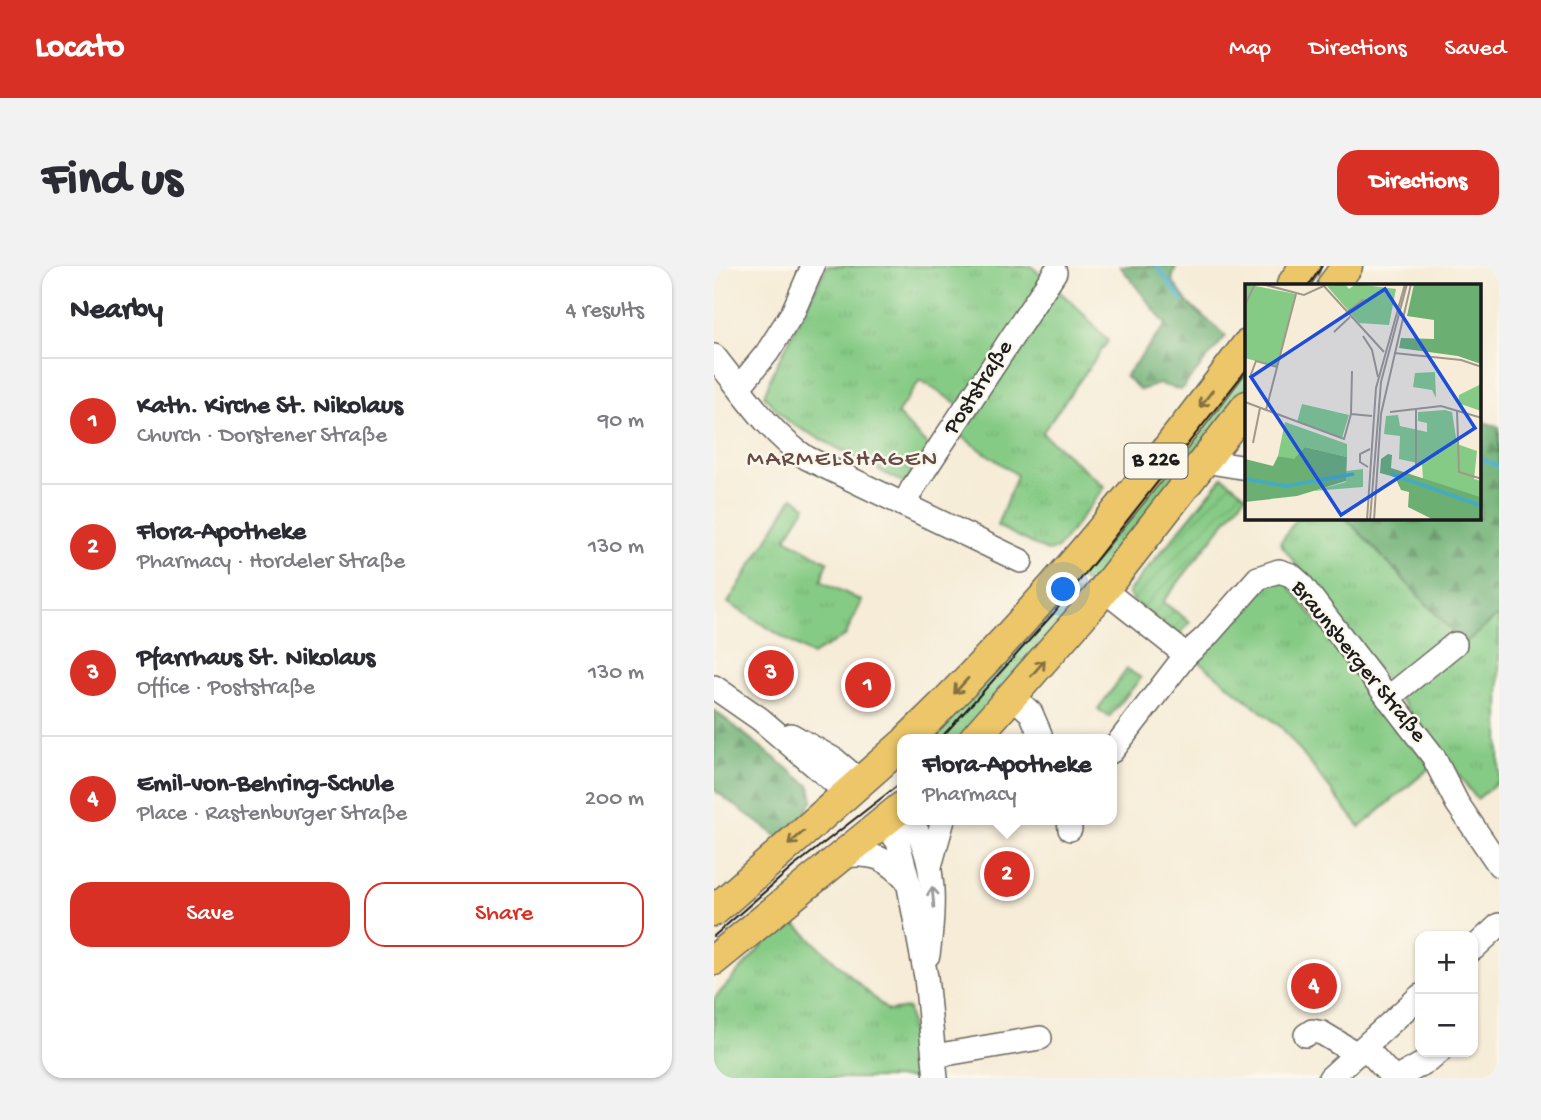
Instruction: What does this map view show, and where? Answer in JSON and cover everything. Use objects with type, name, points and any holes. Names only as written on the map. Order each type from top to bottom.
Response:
[{"type":"main road","points":[[1293,284],[1305,266]]},
{"type":"main road","points":[[1335,284],[1347,266]]},
{"type":"main road","name":"B 226","points":[[913,734],[1063,576],[1245,348]]},
{"type":"main road","name":"B 226","points":[[979,734],[1104,590],[1245,409]]},
{"type":"main road","points":[[714,911],[897,749]]},
{"type":"main road","points":[[854,788],[897,813]]},
{"type":"main road","points":[[714,960],[897,816]]},
{"type":"street","points":[[739,387],[767,353],[793,312],[813,266]]},
{"type":"street","name":"Poststraße","points":[[904,505],[1055,272]]},
{"type":"street","points":[[714,356],[768,425],[793,449],[822,466],[1021,561]]},
{"type":"street","points":[[1204,461],[1245,468]]},
{"type":"street","name":"Braunsberger Straße","points":[[1117,745],[1186,655],[1206,637],[1258,578],[1279,571],[1291,575],[1300,583],[1433,756],[1457,803],[1499,865]]},
{"type":"street","points":[[1104,590],[1186,655]]},
{"type":"street","points":[[1388,698],[1455,644]]},
{"type":"street","points":[[714,687],[760,719],[819,750],[854,788]]},
{"type":"street","points":[[1013,696],[1031,713],[1040,734]]},
{"type":"street","points":[[899,825],[898,842],[926,977],[935,1067],[1040,1038]]},
{"type":"street","points":[[914,825],[929,866],[934,907],[926,977]]},
{"type":"street","points":[[929,866],[941,825]]},
{"type":"street","points":[[844,856],[864,853],[880,858],[889,862],[908,881]]},
{"type":"street","points":[[1478,944],[1499,925]]},
{"type":"street","points":[[1322,1076],[1361,1051],[1415,1001]]},
{"type":"street","points":[[1306,1035],[1312,1031],[1322,1033],[1361,1051],[1395,1078],[1433,1057]]},
{"type":"green space","points":[[827,266],[1031,266],[1079,309],[1108,341],[1042,433],[1105,487],[1057,549],[1047,551],[997,526],[1017,475],[961,436],[959,405],[920,380],[897,414],[930,448],[905,484],[790,423],[764,396],[773,372]]},
{"type":"green space","points":[[1120,266],[1176,266],[1172,280],[1188,303],[1226,336],[1181,390],[1159,384],[1140,390],[1125,376],[1166,325]]},
{"type":"green space","points":[[1245,361],[1245,396],[1094,590],[1075,574]]},
{"type":"green space","points":[[1482,422],[1499,427],[1499,618],[1495,618],[1464,644],[1348,520],[1482,520]]},
{"type":"green space","points":[[1223,477],[1245,494],[1163,602],[1190,622],[1179,635],[1132,600],[1128,592]]},
{"type":"green space","points":[[793,497],[806,506],[786,538],[828,562],[821,581],[862,601],[845,636],[812,655],[728,603]]},
{"type":"green space","points":[[1296,520],[1348,520],[1464,643],[1495,618],[1499,618],[1499,781],[1477,799],[1280,543]]},
{"type":"green space","points":[[1270,582],[1286,582],[1431,767],[1360,827],[1282,728],[1197,660]]},
{"type":"green space","points":[[1067,585],[1086,600],[967,734],[934,734],[948,721]]},
{"type":"green space","points":[[1127,669],[1141,678],[1109,717],[1098,709]]},
{"type":"green space","points":[[714,710],[810,786],[813,800],[804,815],[778,837],[714,790]]},
{"type":"green space","points":[[791,920],[888,1011],[908,1008],[919,1078],[714,1078],[714,999],[770,937]]},
{"type":"waterway","points":[[1157,266],[1182,300]]},
{"type":"waterway","points":[[1482,459],[1499,467]]},
{"type":"tram line","points":[[1310,284],[1322,266]]},
{"type":"tram line","points":[[945,734],[1054,613],[1245,372]]},
{"type":"tram line","points":[[714,936],[793,867],[897,786]]},
{"type":"place","name":"Pfarrhaus St. Nikolaus","points":[[771,673]]},
{"type":"place","name":"Kath. Kirche St. Nikolaus","points":[[868,685]]},
{"type":"place","name":"Flora-Apotheke","points":[[1007,874]]},
{"type":"place","name":"Emil-von-Behring-Schule","points":[[1314,986]]},
{"type":"district","name":"MARMELSHAGEN","points":[[843,460]]}]
